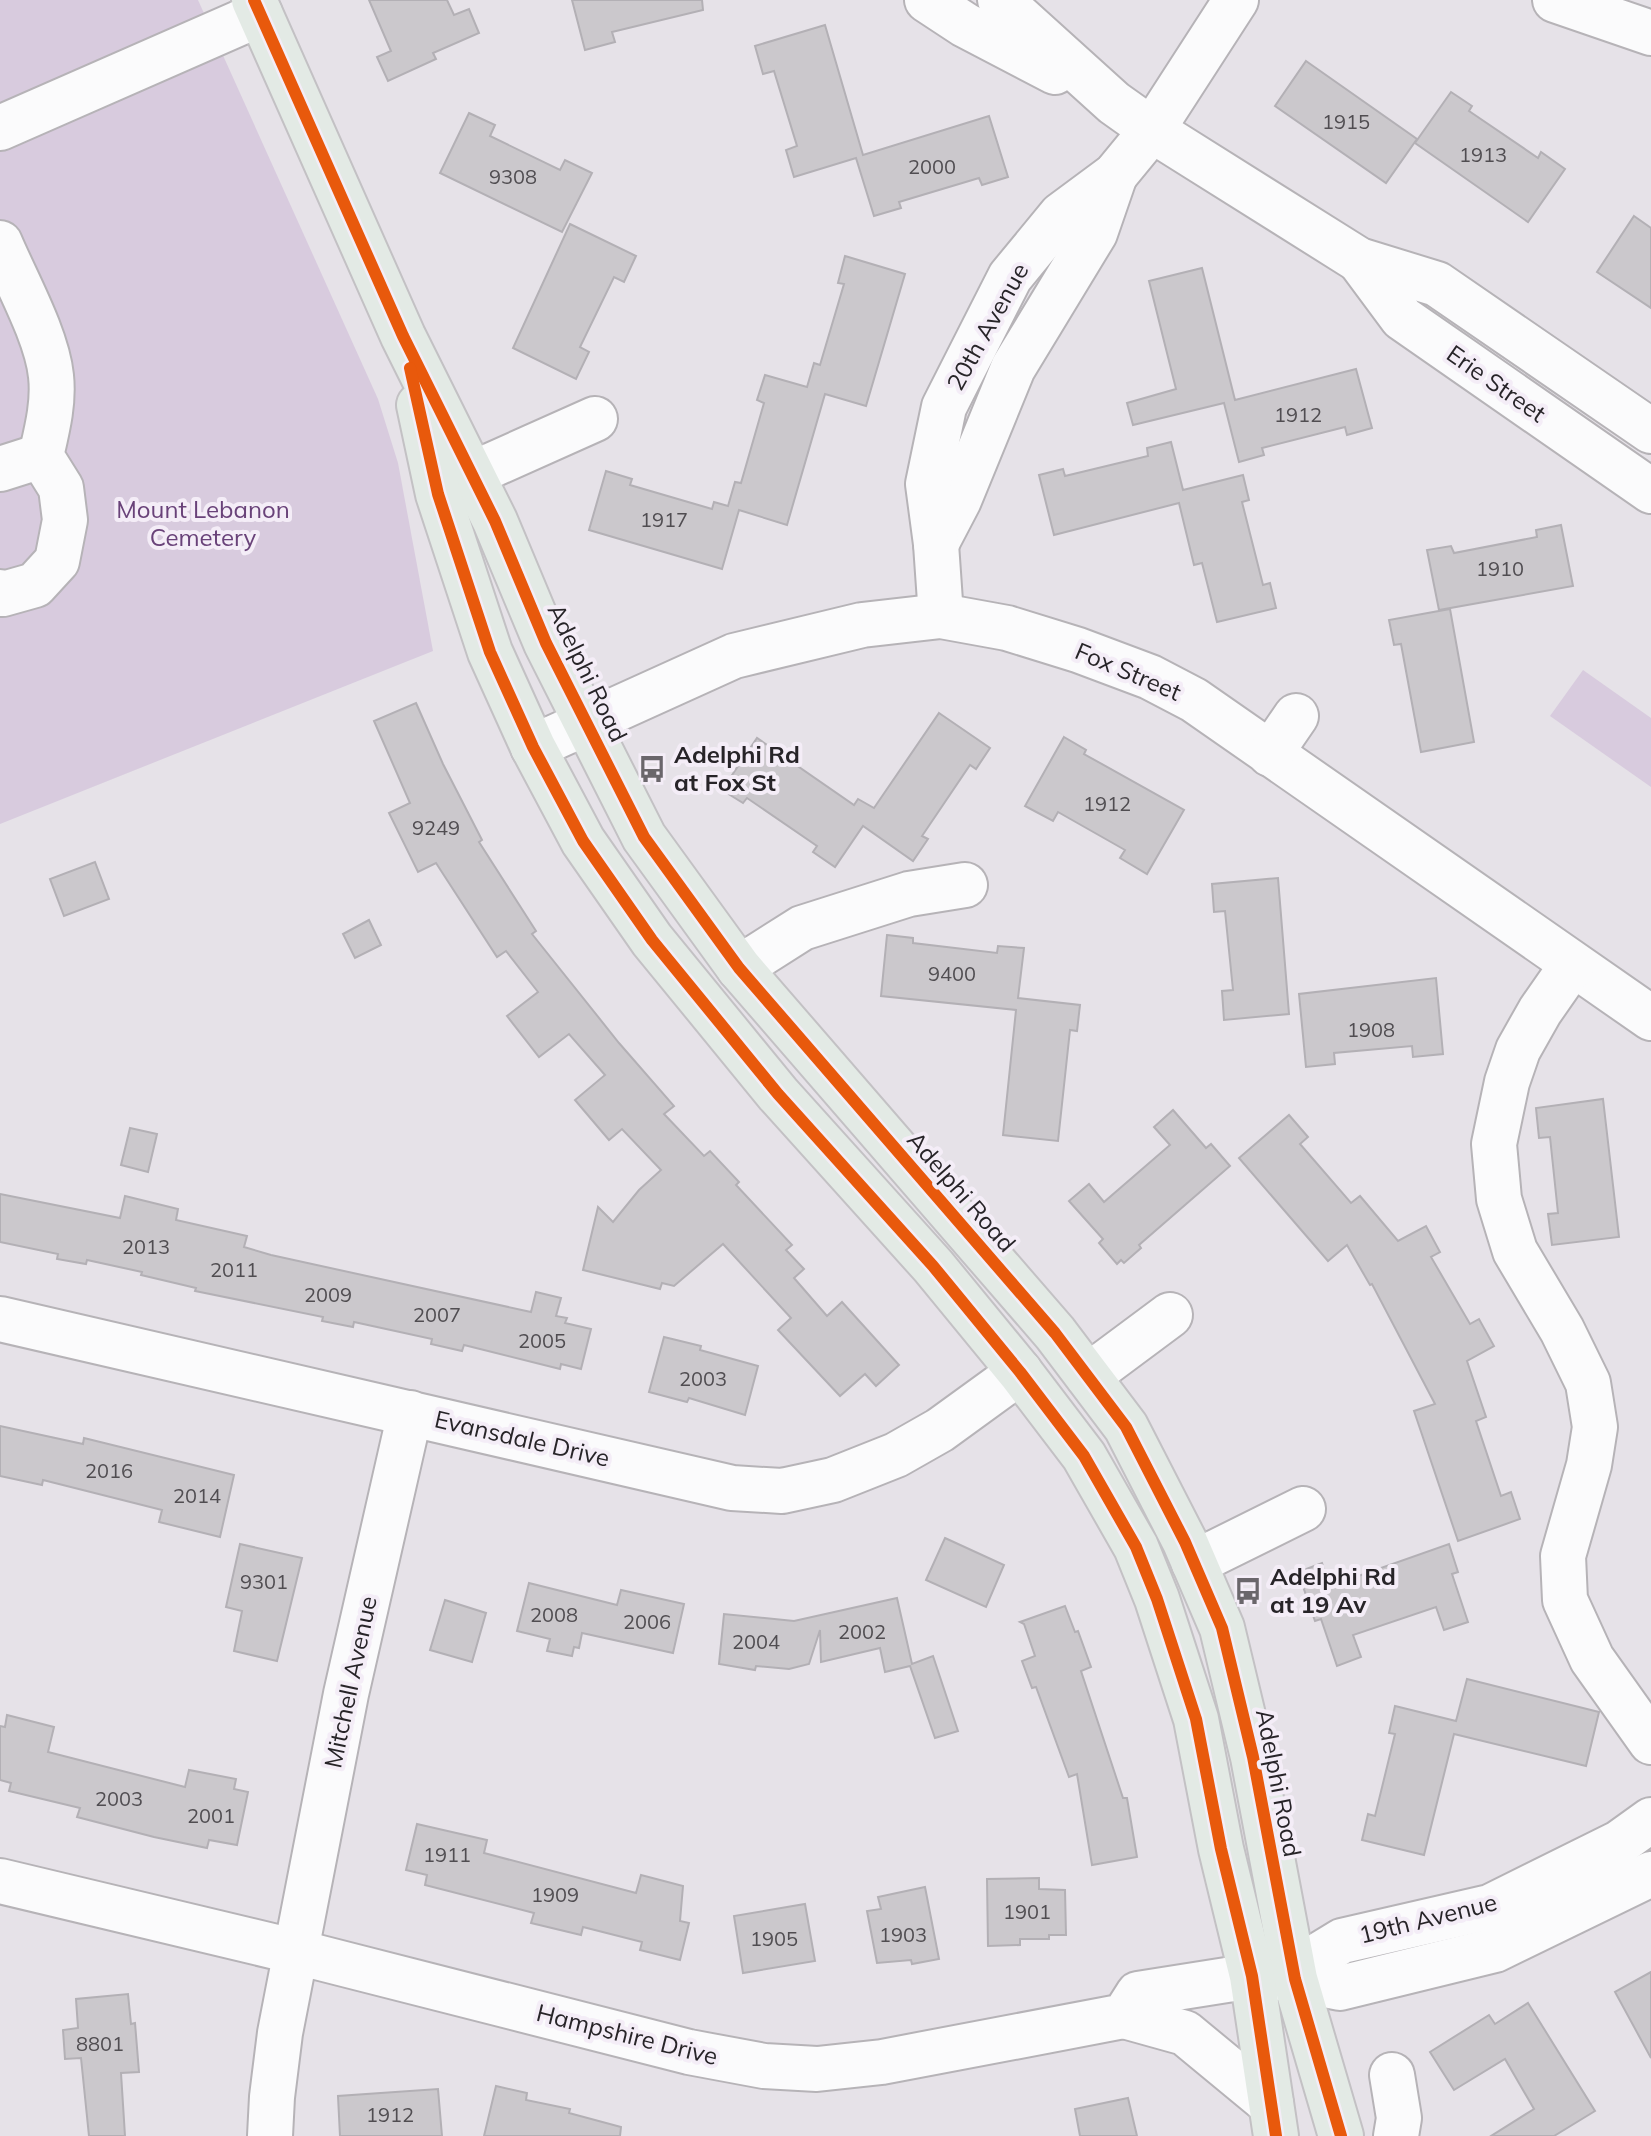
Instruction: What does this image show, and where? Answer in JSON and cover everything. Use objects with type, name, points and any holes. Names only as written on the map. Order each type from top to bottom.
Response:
[{"type":"main road","name":"Adelphi Road","points":[[257,7],[403,336],[495,521],[546,643],[644,837],[739,968],[1055,1333],[1126,1427],[1194,1563],[1222,1628],[1253,1757],[1277,1899],[1295,1979],[1341,2136]]},
{"type":"main road","name":"Adelphi Road","points":[[403,336],[438,494],[490,652],[533,747],[583,841],[652,940],[778,1094],[933,1266],[1020,1372],[1084,1456],[1136,1547],[1157,1599],[1196,1719],[1221,1849],[1252,1976],[1273,2120]]},
{"type":"street","name":"Erie Street","points":[[927,0],[965,25],[1114,103]]},
{"type":"street","name":"Erie Street","points":[[1000,0],[1114,103],[1152,130],[1359,260],[1437,284],[1651,431]]},
{"type":"street","name":"20th Avenue","points":[[941,616],[928,484],[944,407],[1010,277],[1061,215],[1115,175],[1152,130],[1236,0]]},
{"type":"street","points":[[1555,0],[1651,33]]},
{"type":"street","points":[[0,128],[257,7]]},
{"type":"street","name":"20th Avenue","points":[[936,544],[959,500],[1013,368],[1095,233],[1115,175]]},
{"type":"street","points":[[0,243],[44,346],[51,376],[51,414],[41,456],[61,488],[65,520],[57,561],[35,585],[3,594],[0,592]]},
{"type":"street","name":"20th Avenue","points":[[1034,247],[1067,276]]},
{"type":"street","name":"Erie Street","points":[[1359,260],[1402,318],[1651,491]]},
{"type":"street","points":[[1424,334],[1451,293]]},
{"type":"street","name":"20th Avenue","points":[[944,407],[987,428]]},
{"type":"street","points":[[472,474],[595,419]]},
{"type":"street","points":[[0,469],[41,456]]},
{"type":"street","name":"Fox Street","points":[[533,747],[734,656],[862,625],[941,616],[1007,628],[1150,677],[1194,700],[1651,1018]]},
{"type":"street","points":[[1270,754],[1296,716]]},
{"type":"street","points":[[739,968],[802,928],[909,894],[965,885]]},
{"type":"street","points":[[1572,965],[1518,1050],[1507,1082],[1494,1144],[1499,1199],[1515,1251],[1562,1330],[1588,1383],[1595,1427],[1589,1465],[1563,1556],[1565,1600],[1592,1659],[1651,1742]]},
{"type":"street","points":[[1088,1376],[1170,1315]]},
{"type":"street","name":"Evansdale Drive","points":[[0,1319],[732,1488],[782,1491],[833,1480],[896,1455],[940,1430],[1020,1372]]},
{"type":"street","name":"Mitchell Avenue","points":[[270,2136],[280,2033],[346,1694],[410,1413]]},
{"type":"street","points":[[1194,1563],[1303,1509]]},
{"type":"street","name":"19th Avenue","points":[[1295,1979],[1319,1955],[1342,1941],[1480,1909],[1619,1843],[1651,1820]]},
{"type":"street","name":"19th Avenue","points":[[1252,1976],[1295,1979],[1340,1988],[1495,1950],[1651,1874]]},
{"type":"street","name":"Hampshire Drive","points":[[0,1881],[297,1952],[689,2052],[764,2066],[817,2069],[882,2062],[1124,2016]]},
{"type":"street","points":[[1480,1909],[1495,1950]]},
{"type":"street","points":[[1252,1976],[1138,1994],[1124,2016],[1185,2033],[1273,2120]]},
{"type":"street","points":[[1392,2075],[1399,2118],[1396,2136]]},
{"type":"green space","name":"Mount Lebanon Cemetery","points":[[0,0],[198,0],[378,399],[398,463],[433,651],[0,824]]},
{"type":"green space","points":[[1583,670],[1651,718],[1651,787],[1550,716]]},
{"type":"building","points":[[369,0],[447,0],[454,15],[469,9],[479,33],[433,53],[436,59],[388,81],[377,57],[391,51]]},
{"type":"building","points":[[572,0],[702,0],[703,10],[612,32],[615,42],[585,50]]},
{"type":"building","points":[[825,25],[863,155],[989,116],[1008,177],[982,185],[979,178],[899,202],[901,208],[874,216],[856,158],[794,177],[786,150],[797,146],[774,71],[763,74],[755,46]]},
{"type":"building","points":[[1306,61],[1417,139],[1386,183],[1275,106]]},
{"type":"building","points":[[1451,92],[1472,106],[1469,111],[1538,158],[1541,152],[1565,169],[1528,222],[1415,143]]},
{"type":"building","points":[[469,113],[495,125],[490,136],[560,170],[565,160],[592,173],[562,232],[440,173]]},
{"type":"building","points":[[1634,216],[1651,228],[1651,308],[1597,272]]},
{"type":"building","points":[[570,224],[636,256],[624,282],[614,277],[580,347],[589,352],[576,379],[513,348]]},
{"type":"building","points":[[845,256],[905,274],[866,406],[825,394],[787,525],[739,510],[722,569],[589,530],[606,471],[632,479],[630,485],[712,509],[714,502],[728,506],[735,482],[741,483],[764,403],[757,400],[765,375],[807,387],[814,363],[820,365],[844,284],[838,283]]},
{"type":"building","points":[[1202,268],[1235,400],[1356,369],[1372,428],[1347,435],[1345,427],[1262,448],[1264,455],[1239,462],[1224,403],[1133,425],[1127,403],[1176,389],[1149,281]]},
{"type":"building","points":[[1171,442],[1183,490],[1243,475],[1249,500],[1242,502],[1263,585],[1270,583],[1276,608],[1217,622],[1202,563],[1194,565],[1179,503],[1054,535],[1039,475],[1063,469],[1065,476],[1148,456],[1147,448]]},
{"type":"building","points":[[1561,525],[1573,586],[1439,610],[1427,550],[1451,546],[1454,553],[1537,537],[1536,530]]},
{"type":"building","points":[[1450,609],[1474,742],[1421,752],[1401,644],[1394,645],[1389,620]]},
{"type":"building","points":[[416,703],[482,840],[479,842],[536,931],[532,934],[674,1106],[664,1114],[704,1156],[710,1151],[739,1182],[736,1185],[792,1245],[786,1250],[804,1269],[794,1278],[827,1316],[842,1302],[899,1365],[876,1386],[865,1374],[840,1396],[778,1330],[791,1318],[723,1244],[674,1286],[662,1283],[660,1289],[583,1270],[598,1207],[613,1222],[639,1190],[661,1170],[622,1129],[609,1140],[575,1100],[605,1075],[569,1034],[539,1057],[507,1016],[538,992],[506,951],[497,957],[436,863],[418,872],[389,813],[410,803],[374,721]]},
{"type":"building","points":[[939,713],[990,748],[976,769],[970,765],[922,836],[928,839],[913,861],[863,826],[835,867],[813,852],[817,846],[747,798],[743,803],[722,790],[757,738],[854,805],[858,799],[874,808]]},
{"type":"building","points":[[1064,737],[1086,750],[1084,754],[1184,810],[1147,874],[1120,858],[1125,850],[1058,812],[1053,821],[1025,806]]},
{"type":"building","points":[[95,862],[109,899],[64,916],[50,879]]},
{"type":"building","points":[[1278,878],[1289,1014],[1224,1020],[1222,991],[1233,990],[1225,911],[1214,912],[1212,884]]},
{"type":"building","points":[[369,920],[381,945],[355,958],[343,934]]},
{"type":"building","points":[[887,935],[913,938],[913,943],[997,953],[998,946],[1024,948],[1018,998],[1080,1005],[1077,1031],[1070,1030],[1058,1141],[1003,1135],[1016,1010],[881,996]]},
{"type":"building","points":[[1436,978],[1443,1054],[1413,1057],[1412,1046],[1334,1053],[1335,1064],[1306,1067],[1299,994]]},
{"type":"building","points":[[1603,1099],[1619,1237],[1552,1245],[1548,1214],[1558,1213],[1550,1137],[1539,1138],[1536,1108]]},
{"type":"building","points":[[1173,1110],[1206,1148],[1211,1144],[1230,1166],[1139,1245],[1141,1248],[1124,1263],[1121,1260],[1117,1264],[1099,1243],[1103,1239],[1069,1201],[1089,1184],[1104,1202],[1170,1145],[1154,1127]]},
{"type":"building","points":[[1289,1115],[1308,1137],[1300,1144],[1351,1203],[1360,1196],[1398,1241],[1426,1226],[1440,1252],[1431,1257],[1470,1324],[1479,1319],[1494,1346],[1467,1361],[1486,1417],[1476,1421],[1501,1496],[1511,1492],[1520,1519],[1458,1541],[1414,1411],[1435,1404],[1372,1284],[1347,1245],[1328,1261],[1239,1158]]},
{"type":"building","points":[[130,1128],[157,1134],[148,1172],[121,1165]]},
{"type":"building","points":[[0,1194],[120,1218],[125,1196],[178,1209],[176,1220],[247,1236],[244,1247],[271,1255],[531,1312],[536,1292],[561,1298],[556,1316],[567,1318],[565,1323],[591,1329],[581,1369],[561,1364],[560,1369],[464,1345],[462,1351],[431,1344],[432,1339],[354,1322],[353,1327],[322,1321],[323,1317],[195,1291],[196,1288],[141,1275],[142,1272],[87,1260],[86,1264],[57,1259],[58,1254],[0,1242]]},
{"type":"building","points":[[664,1337],[758,1366],[745,1415],[689,1398],[687,1402],[649,1392]]},
{"type":"building","points":[[0,1426],[83,1444],[84,1438],[234,1475],[220,1537],[159,1522],[162,1510],[43,1480],[42,1485],[0,1476]]},
{"type":"building","points":[[945,1538],[1004,1565],[986,1607],[926,1580]]},
{"type":"building","points":[[240,1544],[302,1558],[277,1661],[234,1651],[242,1611],[226,1607]]},
{"type":"building","points":[[1449,1544],[1458,1572],[1452,1574],[1468,1622],[1444,1630],[1436,1607],[1353,1635],[1361,1657],[1337,1666],[1321,1619],[1315,1621],[1298,1572],[1322,1563],[1330,1586]]},
{"type":"building","points":[[529,1583],[617,1605],[621,1590],[684,1604],[673,1653],[582,1633],[579,1648],[574,1647],[572,1656],[547,1651],[550,1639],[517,1631]]},
{"type":"building","points":[[897,1598],[912,1664],[933,1656],[958,1731],[935,1738],[910,1666],[885,1672],[880,1648],[821,1662],[820,1630],[809,1664],[789,1669],[756,1666],[755,1670],[719,1664],[724,1614],[794,1621]]},
{"type":"building","points":[[445,1600],[486,1613],[472,1662],[430,1650]]},
{"type":"building","points":[[1065,1606],[1091,1667],[1081,1671],[1123,1798],[1127,1798],[1137,1857],[1092,1865],[1077,1774],[1069,1777],[1036,1687],[1032,1688],[1022,1661],[1035,1656],[1024,1624],[1020,1622]]},
{"type":"building","points":[[1467,1679],[1599,1712],[1586,1766],[1454,1734],[1424,1855],[1362,1840],[1368,1814],[1375,1816],[1395,1734],[1389,1733],[1395,1706],[1456,1721]]},
{"type":"building","points":[[7,1715],[54,1727],[48,1752],[185,1787],[189,1770],[236,1779],[234,1789],[248,1792],[237,1845],[209,1840],[207,1848],[154,1837],[77,1817],[80,1808],[9,1791],[11,1783],[0,1780],[0,1726],[5,1727]]},
{"type":"building","points":[[417,1824],[487,1840],[484,1853],[636,1893],[641,1875],[683,1886],[680,1921],[689,1923],[680,1960],[640,1950],[642,1942],[583,1927],[581,1935],[531,1923],[534,1913],[425,1885],[427,1875],[406,1870]]},
{"type":"building","points":[[1039,1878],[1039,1889],[1065,1890],[1066,1935],[1049,1935],[1049,1939],[1020,1939],[1020,1945],[988,1946],[987,1879]]},
{"type":"building","points":[[925,1887],[939,1959],[912,1964],[911,1960],[877,1963],[867,1911],[881,1909],[878,1897]]},
{"type":"building","points":[[805,1904],[815,1961],[743,1973],[734,1916]]},
{"type":"building","points":[[1651,1972],[1651,2058],[1615,1992]]},
{"type":"building","points":[[128,1994],[131,2024],[135,2023],[139,2072],[121,2073],[125,2136],[89,2136],[81,2058],[65,2059],[63,2030],[78,2028],[76,1999]]},
{"type":"building","points":[[1528,2003],[1595,2111],[1554,2136],[1491,2136],[1534,2109],[1505,2059],[1454,2090],[1430,2052],[1489,2015],[1495,2024]]},
{"type":"building","points":[[496,2086],[527,2093],[526,2100],[570,2109],[569,2113],[621,2127],[620,2136],[484,2136]]},
{"type":"building","points":[[438,2089],[442,2136],[340,2136],[338,2096]]},
{"type":"building","points":[[1128,2098],[1137,2136],[1080,2136],[1075,2109]]},
{"type":"cycle path","points":[[254,0],[403,336],[495,521],[546,643],[644,837],[739,968],[1055,1333],[1126,1427],[1185,1542],[1222,1628],[1253,1757],[1295,1979],[1341,2136]]},
{"type":"cycle path","points":[[410,368],[438,494],[490,652],[533,747],[583,841],[652,940],[778,1094],[933,1266],[1020,1372],[1084,1456],[1136,1547],[1157,1599],[1196,1719],[1221,1849],[1252,1976],[1276,2136]]},
{"type":"place","name":"Adelphi Rd at Fox St","points":[[652,769]]},
{"type":"place","name":"Adelphi Rd at 19 Av","points":[[1248,1591]]}]
